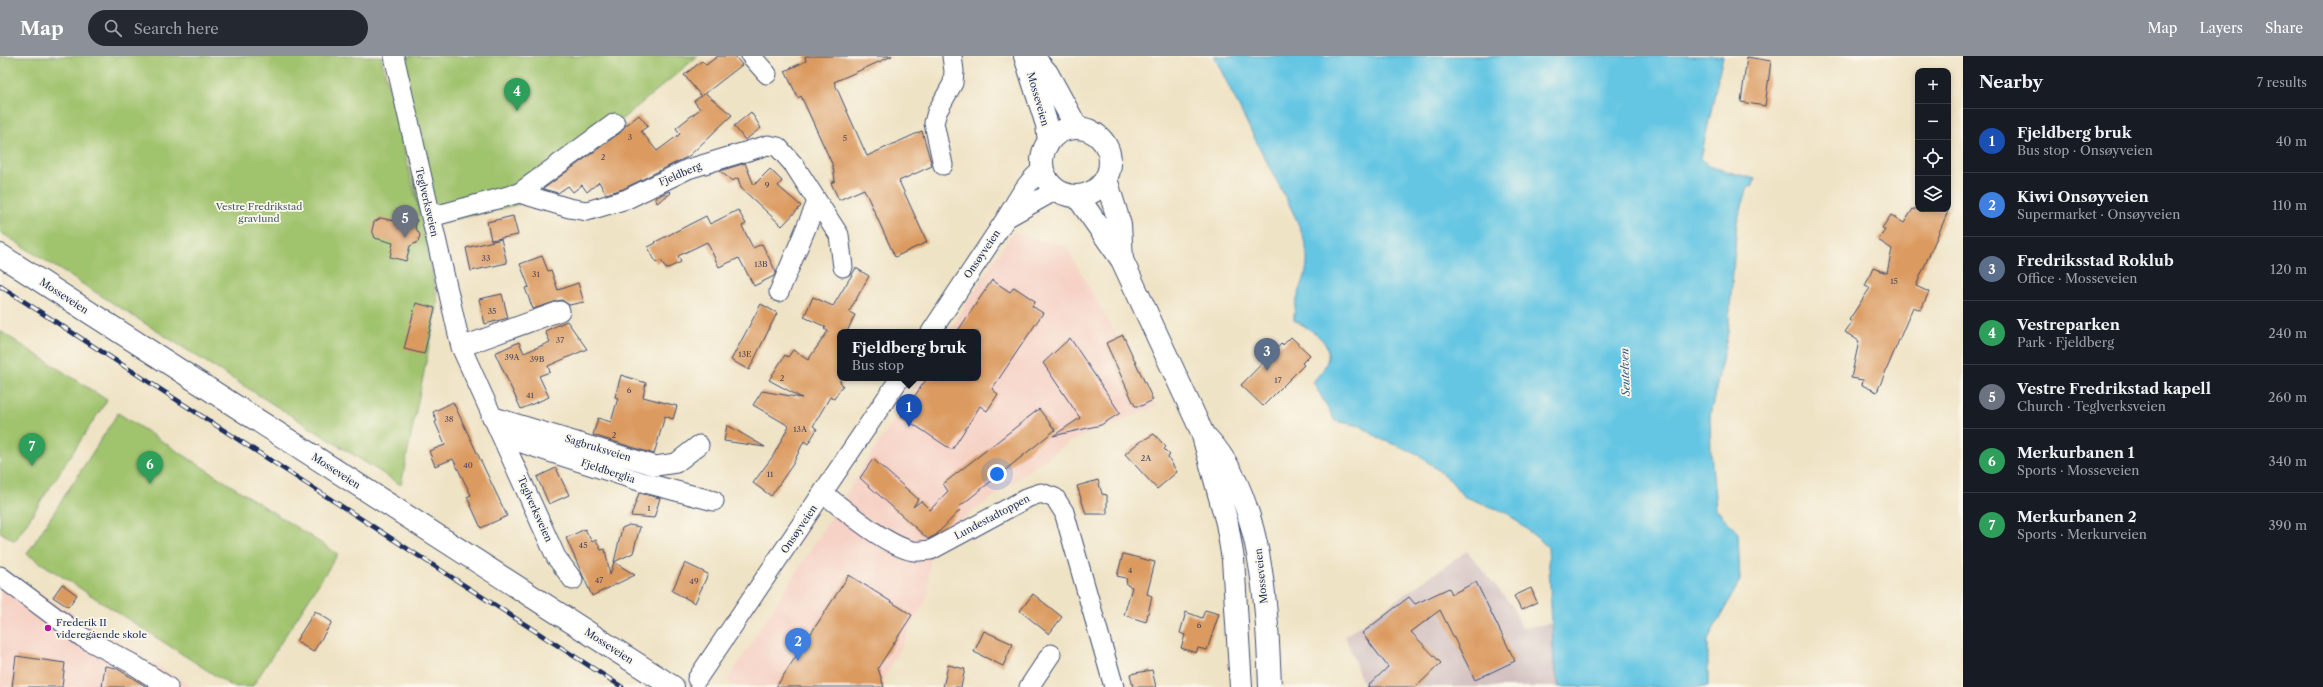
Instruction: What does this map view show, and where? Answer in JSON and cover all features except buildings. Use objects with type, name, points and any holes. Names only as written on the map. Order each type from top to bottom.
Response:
[{"type":"main road","name":"Mosseveien","points":[[1025,56],[1047,125],[1048,142]]},
{"type":"main road","name":"Mosseveien","points":[[1032,56],[1047,73],[1077,128]]},
{"type":"main road","points":[[1077,128],[1093,133],[1103,142],[1109,155],[1110,167],[1106,179],[1093,191],[1077,196],[1066,195],[1056,190],[1048,181],[1043,169],[1043,155],[1048,142],[1056,135],[1066,130],[1077,128]]},
{"type":"main road","name":"Mosseveien","points":[[1106,179],[1120,225],[1122,260]]},
{"type":"main road","name":"Mosseveien","points":[[1077,196],[1122,260],[1202,432],[1227,522],[1233,559],[1241,687]]},
{"type":"main road","name":"Mosseveien","points":[[0,255],[673,687]]},
{"type":"main road","name":"Mosseveien","points":[[1202,432],[1220,452],[1240,493],[1258,546],[1270,687]]},
{"type":"street","name":"Teglverksveien","points":[[394,56],[462,347],[556,557],[573,580]]},
{"type":"street","points":[[751,56],[768,74]]},
{"type":"street","points":[[943,165],[934,123],[937,112],[953,83],[954,71],[952,56]]},
{"type":"street","points":[[431,217],[520,193],[616,123]]},
{"type":"street","name":"Fjeldberg","points":[[520,193],[569,208],[587,211],[627,198],[688,169],[768,145],[778,147],[794,165],[839,235],[843,267]]},
{"type":"street","name":"Onsøyveien","points":[[933,329],[1008,217],[1020,192],[1030,180],[1043,169]]},
{"type":"street","name":"Onsøyveien","points":[[1008,217],[1056,190]]},
{"type":"street","points":[[779,292],[817,202]]},
{"type":"street","points":[[462,347],[560,311]]},
{"type":"street","name":"Onsøyveien","points":[[698,679],[898,381]]},
{"type":"street","name":"Sagbruksveien","points":[[492,416],[656,466],[676,464],[699,444]]},
{"type":"street","name":"Fjeldberglia","points":[[503,437],[642,482],[714,501]]},
{"type":"street","name":"Lundestadtoppen","points":[[823,493],[855,518],[894,543],[915,552],[931,550],[1035,495],[1041,493],[1054,498],[1064,512],[1114,687]]},
{"type":"street","points":[[0,576],[82,637],[131,663],[168,687]]},
{"type":"street","points":[[1029,687],[1052,654]]},
{"type":"shaded area","points":[[1012,233],[1066,246],[1156,406],[1071,441],[931,541],[928,595],[880,687],[737,687],[727,681],[918,381],[981,381],[981,329],[951,329]]},
{"type":"shaded area","points":[[1467,551],[1513,607],[1522,628],[1551,623],[1554,663],[1560,687],[1364,687],[1345,636]]},
{"type":"shaded area","name":"Frederik II videregående skole","points":[[0,569],[193,687],[0,687]]},
{"type":"green space","name":"Vestre Fredrikstad gravlund","points":[[0,56],[381,56],[420,215],[392,56],[698,56],[520,204],[423,227],[438,303],[401,485],[0,232]]},
{"type":"green space","points":[[0,331],[107,400],[15,541],[0,532]]},
{"type":"green space","points":[[118,413],[338,554],[252,687],[233,687],[27,554]]},
{"type":"water","name":"Seutelven","points":[[1214,56],[1723,56],[1701,158],[1708,166],[1755,179],[1753,185],[1748,187],[1737,222],[1728,333],[1710,416],[1711,453],[1716,509],[1738,533],[1740,581],[1708,639],[1708,687],[1559,687],[1554,663],[1548,547],[1507,513],[1463,496],[1451,481],[1418,454],[1378,438],[1361,426],[1335,421],[1313,382],[1326,364],[1328,356],[1327,349],[1319,337],[1294,320],[1296,302],[1307,268],[1306,247],[1303,237],[1291,209]]},
{"type":"railway","points":[[0,286],[622,687]]},
{"type":"place","name":"Vestreparken","points":[[517,111]]},
{"type":"place","name":"Vestre Fredrikstad kapell","points":[[405,238]]},
{"type":"place","name":"Fredriksstad Roklub","points":[[1267,371]]},
{"type":"place","name":"Fjeldberg bruk","points":[[909,427]]},
{"type":"place","name":"Merkurbanen 2","points":[[32,466]]},
{"type":"place","name":"Merkurbanen 1","points":[[150,484]]},
{"type":"place","name":"Frederik II videregående skole","points":[[48,628]]},
{"type":"place","name":"Kiwi Onsøyveien","points":[[798,661]]}]
